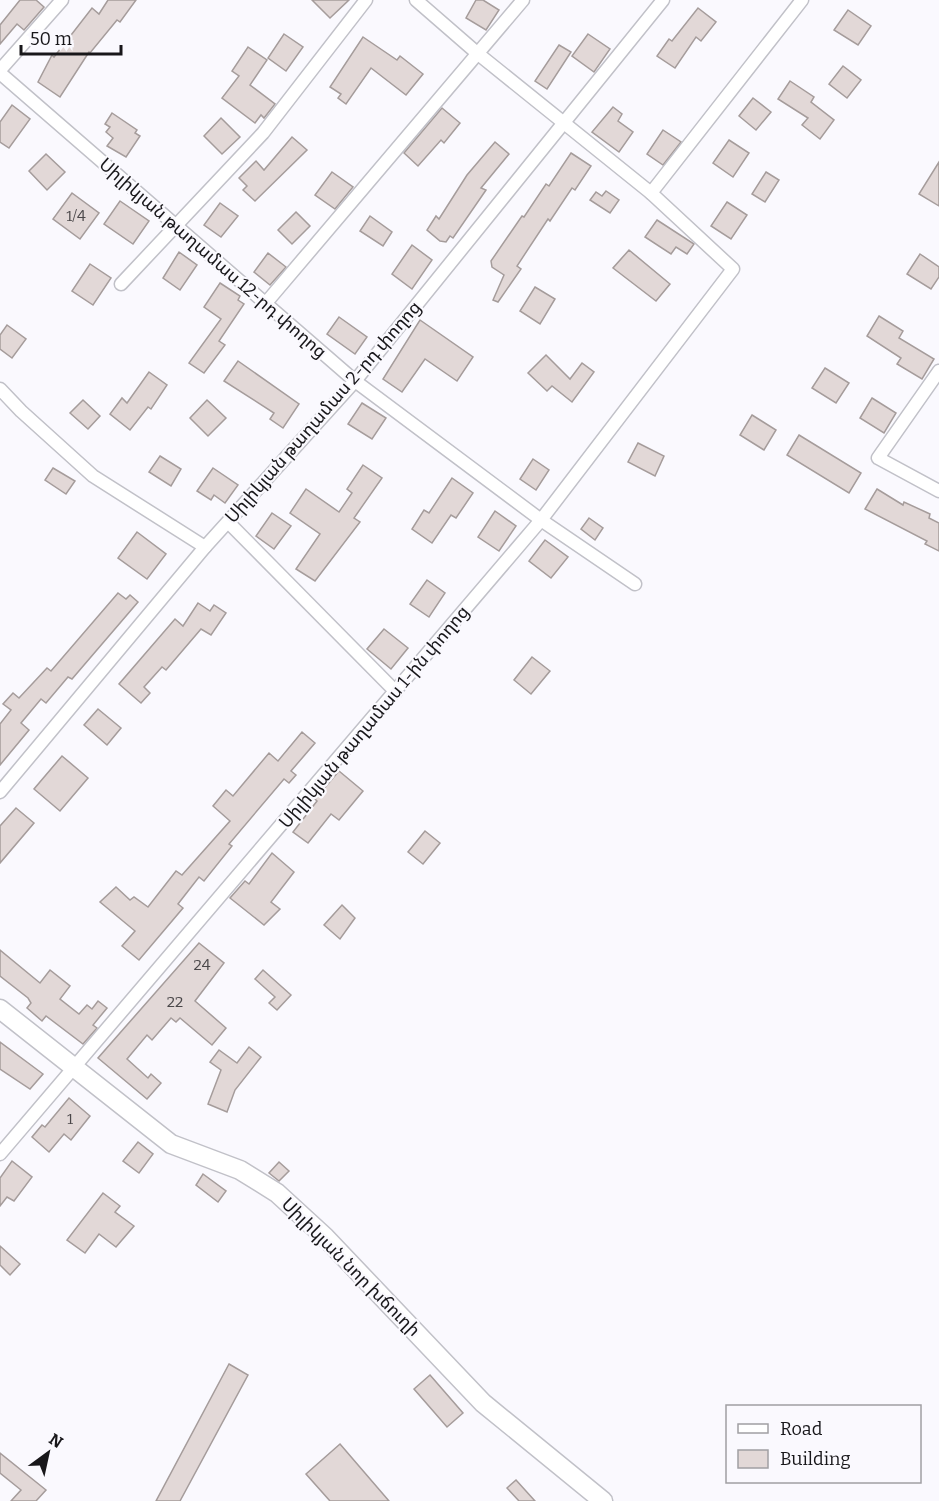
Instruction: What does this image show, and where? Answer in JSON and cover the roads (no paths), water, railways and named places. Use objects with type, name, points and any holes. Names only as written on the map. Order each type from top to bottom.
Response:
[{"type":"main road","name":"Սիլիկյան նոր խճուղի","points":[[0,1009],[171,1144],[240,1170],[278,1193],[325,1237],[483,1403],[603,1501]]},
{"type":"street","points":[[0,71],[62,0]]},
{"type":"street","points":[[121,284],[263,133],[366,0]]},
{"type":"street","points":[[416,0],[477,54],[564,121],[651,193],[802,0]]},
{"type":"street","points":[[265,304],[523,0]]},
{"type":"street","name":"Սիլիկյան թաղամաս 2-րդ փողոց","points":[[0,792],[205,547],[355,381],[663,0]]},
{"type":"street","name":"Սիլիկյան թաղամաս 12-րդ փողոց","points":[[0,71],[355,381],[541,520],[635,584]]},
{"type":"street","name":"Սիլիկյան թաղամաս 1-ին փողոց","points":[[0,1154],[541,520],[733,269],[651,193]]},
{"type":"street","points":[[939,371],[878,458],[939,491]]},
{"type":"street","points":[[0,389],[93,476],[205,547]]},
{"type":"street","points":[[229,523],[396,692]]}]
